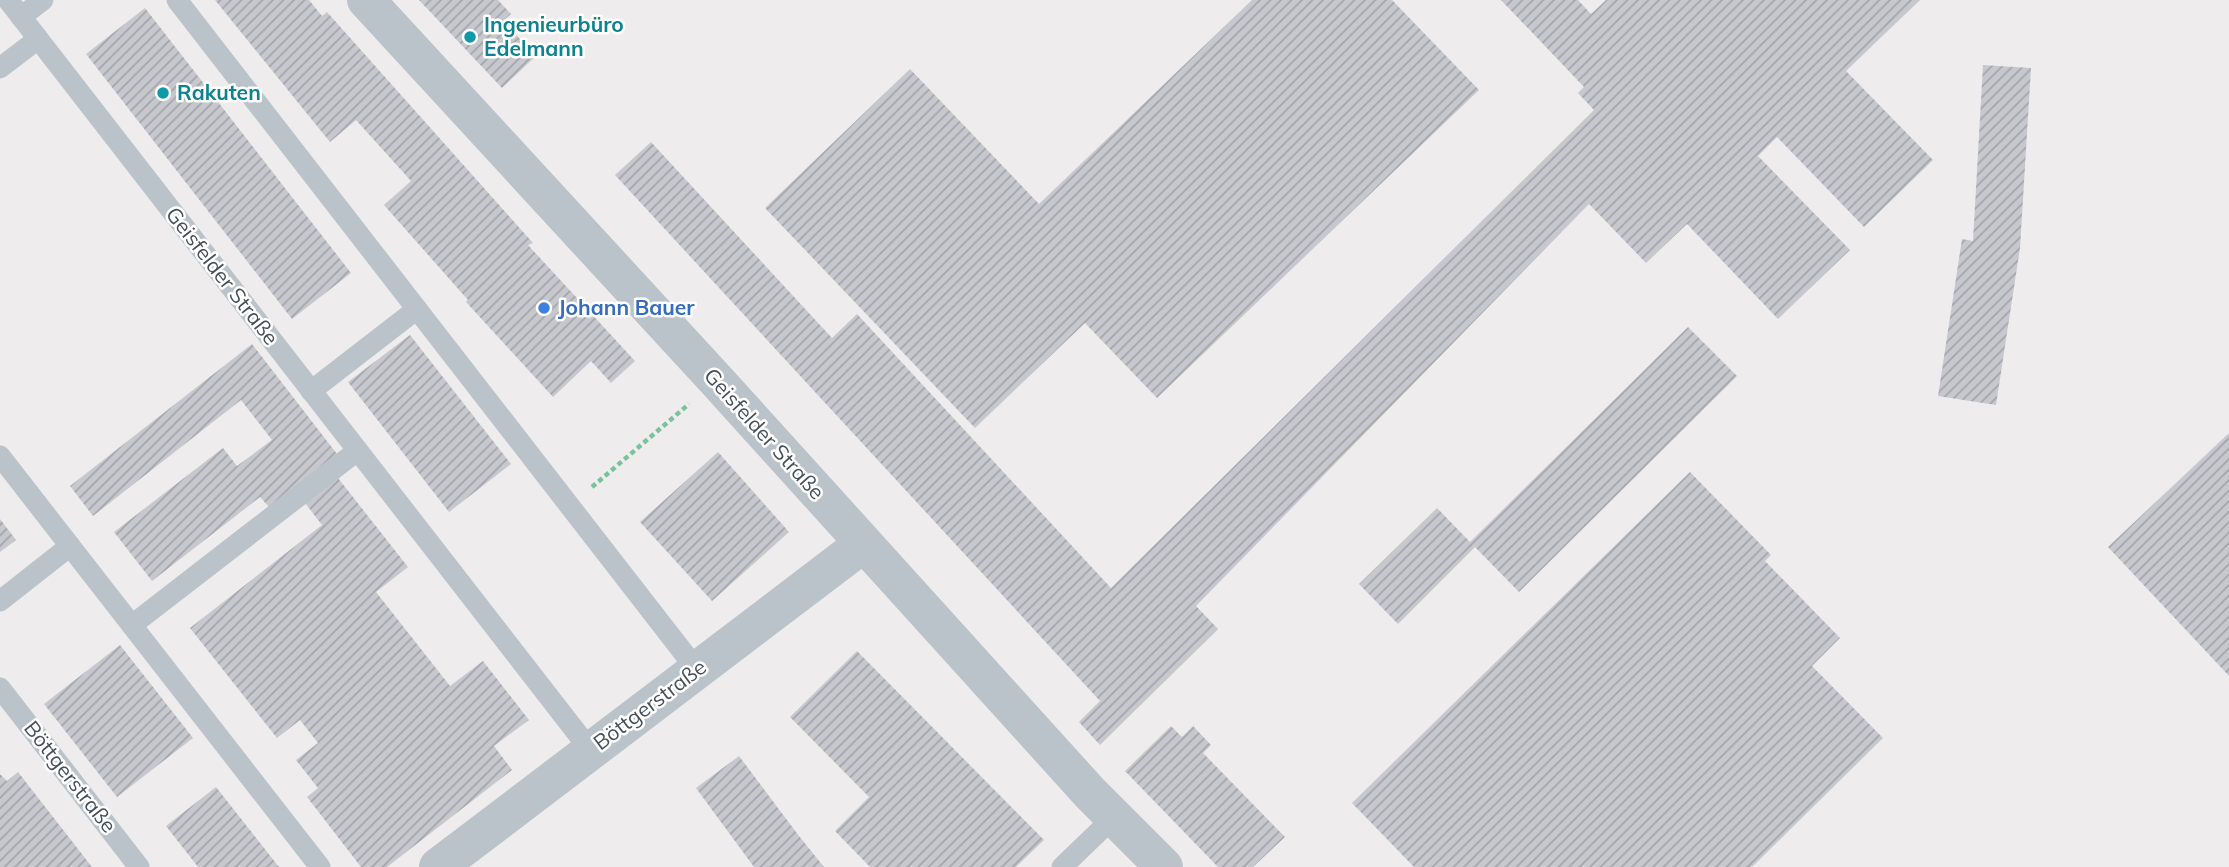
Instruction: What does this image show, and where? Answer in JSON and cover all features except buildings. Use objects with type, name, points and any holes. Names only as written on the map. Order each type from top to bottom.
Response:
[{"type":"street","name":"Geisfelder Straße","points":[[366,0],[1114,817],[1164,867]]},
{"type":"street","name":"Böttgerstraße","points":[[438,867],[863,544]]},
{"type":"lane","points":[[14,8],[43,0]]},
{"type":"lane","points":[[177,0],[697,670]]},
{"type":"lane","name":"Geisfelder Straße","points":[[14,8],[591,751]]},
{"type":"lane","points":[[0,68],[38,39]]},
{"type":"lane","points":[[311,391],[417,309]]},
{"type":"lane","points":[[132,625],[357,451]]},
{"type":"lane","points":[[0,456],[320,867]]},
{"type":"lane","points":[[0,601],[70,547]]},
{"type":"lane","name":"Böttgerstraße","points":[[0,688],[139,867]]},
{"type":"lane","points":[[1062,867],[1114,817]]},
{"type":"path","points":[[570,505],[717,381]]},
{"type":"place","name":"Ingenieurbüro Edelmann","points":[[470,37]]},
{"type":"place","name":"Rakuten","points":[[163,93]]},
{"type":"place","name":"Johann Bauer","points":[[544,308]]}]
